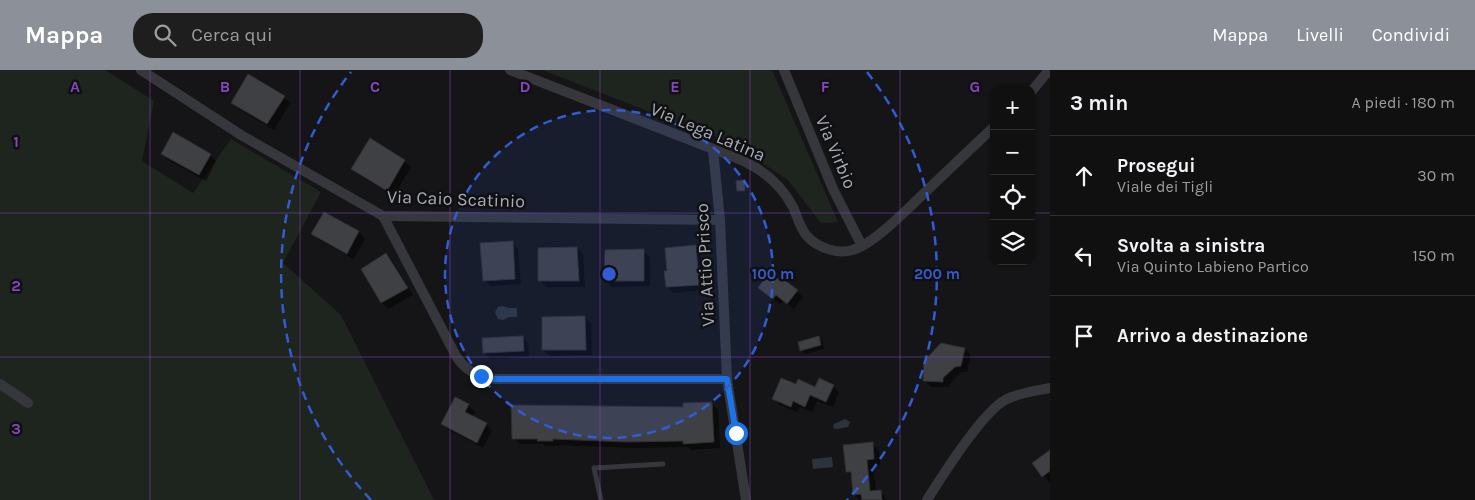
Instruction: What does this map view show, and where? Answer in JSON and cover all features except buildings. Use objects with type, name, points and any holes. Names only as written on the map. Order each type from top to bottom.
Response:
[{"type":"street","name":"Via Caio Scatinio","points":[[141,70],[218,121],[383,216],[720,220]]},
{"type":"street","name":"Via Lega Latina","points":[[510,70],[746,162],[770,177],[786,195],[804,231],[819,245],[835,251],[856,249],[862,246]]},
{"type":"street","name":"Via Virbio","points":[[784,70],[833,189],[862,246]]},
{"type":"street","points":[[1035,87],[1049,70]]},
{"type":"street","points":[[862,246],[893,222],[991,130]]},
{"type":"street","name":"Via Attio Prisco","points":[[713,150],[720,220],[727,379],[746,500]]},
{"type":"street","points":[[383,216],[456,356],[464,366],[476,374],[494,379],[727,379]]},
{"type":"street","points":[[0,384],[28,403]]},
{"type":"street","points":[[927,500],[976,428],[993,409],[1011,398],[1050,388]]},
{"type":"lane","points":[[601,500],[594,468],[663,464]]},
{"type":"shaded area","points":[[0,70],[105,70],[154,101],[142,161],[193,193],[231,139],[321,192],[283,263],[341,315],[434,500],[0,500]]},
{"type":"shaded area","points":[[542,70],[772,70],[838,222],[821,223],[788,180],[733,144]]},
{"type":"shaded area","points":[[498,307],[517,308],[517,317],[509,317],[503,320],[498,319],[495,312]]},
{"type":"shaded area","points":[[845,419],[850,422],[848,427],[833,428],[834,424]]},
{"type":"shaded area","points":[[832,457],[833,467],[813,469],[812,459]]},
{"type":"route","points":[[481,376],[494,379],[727,379],[736,433]]}]
